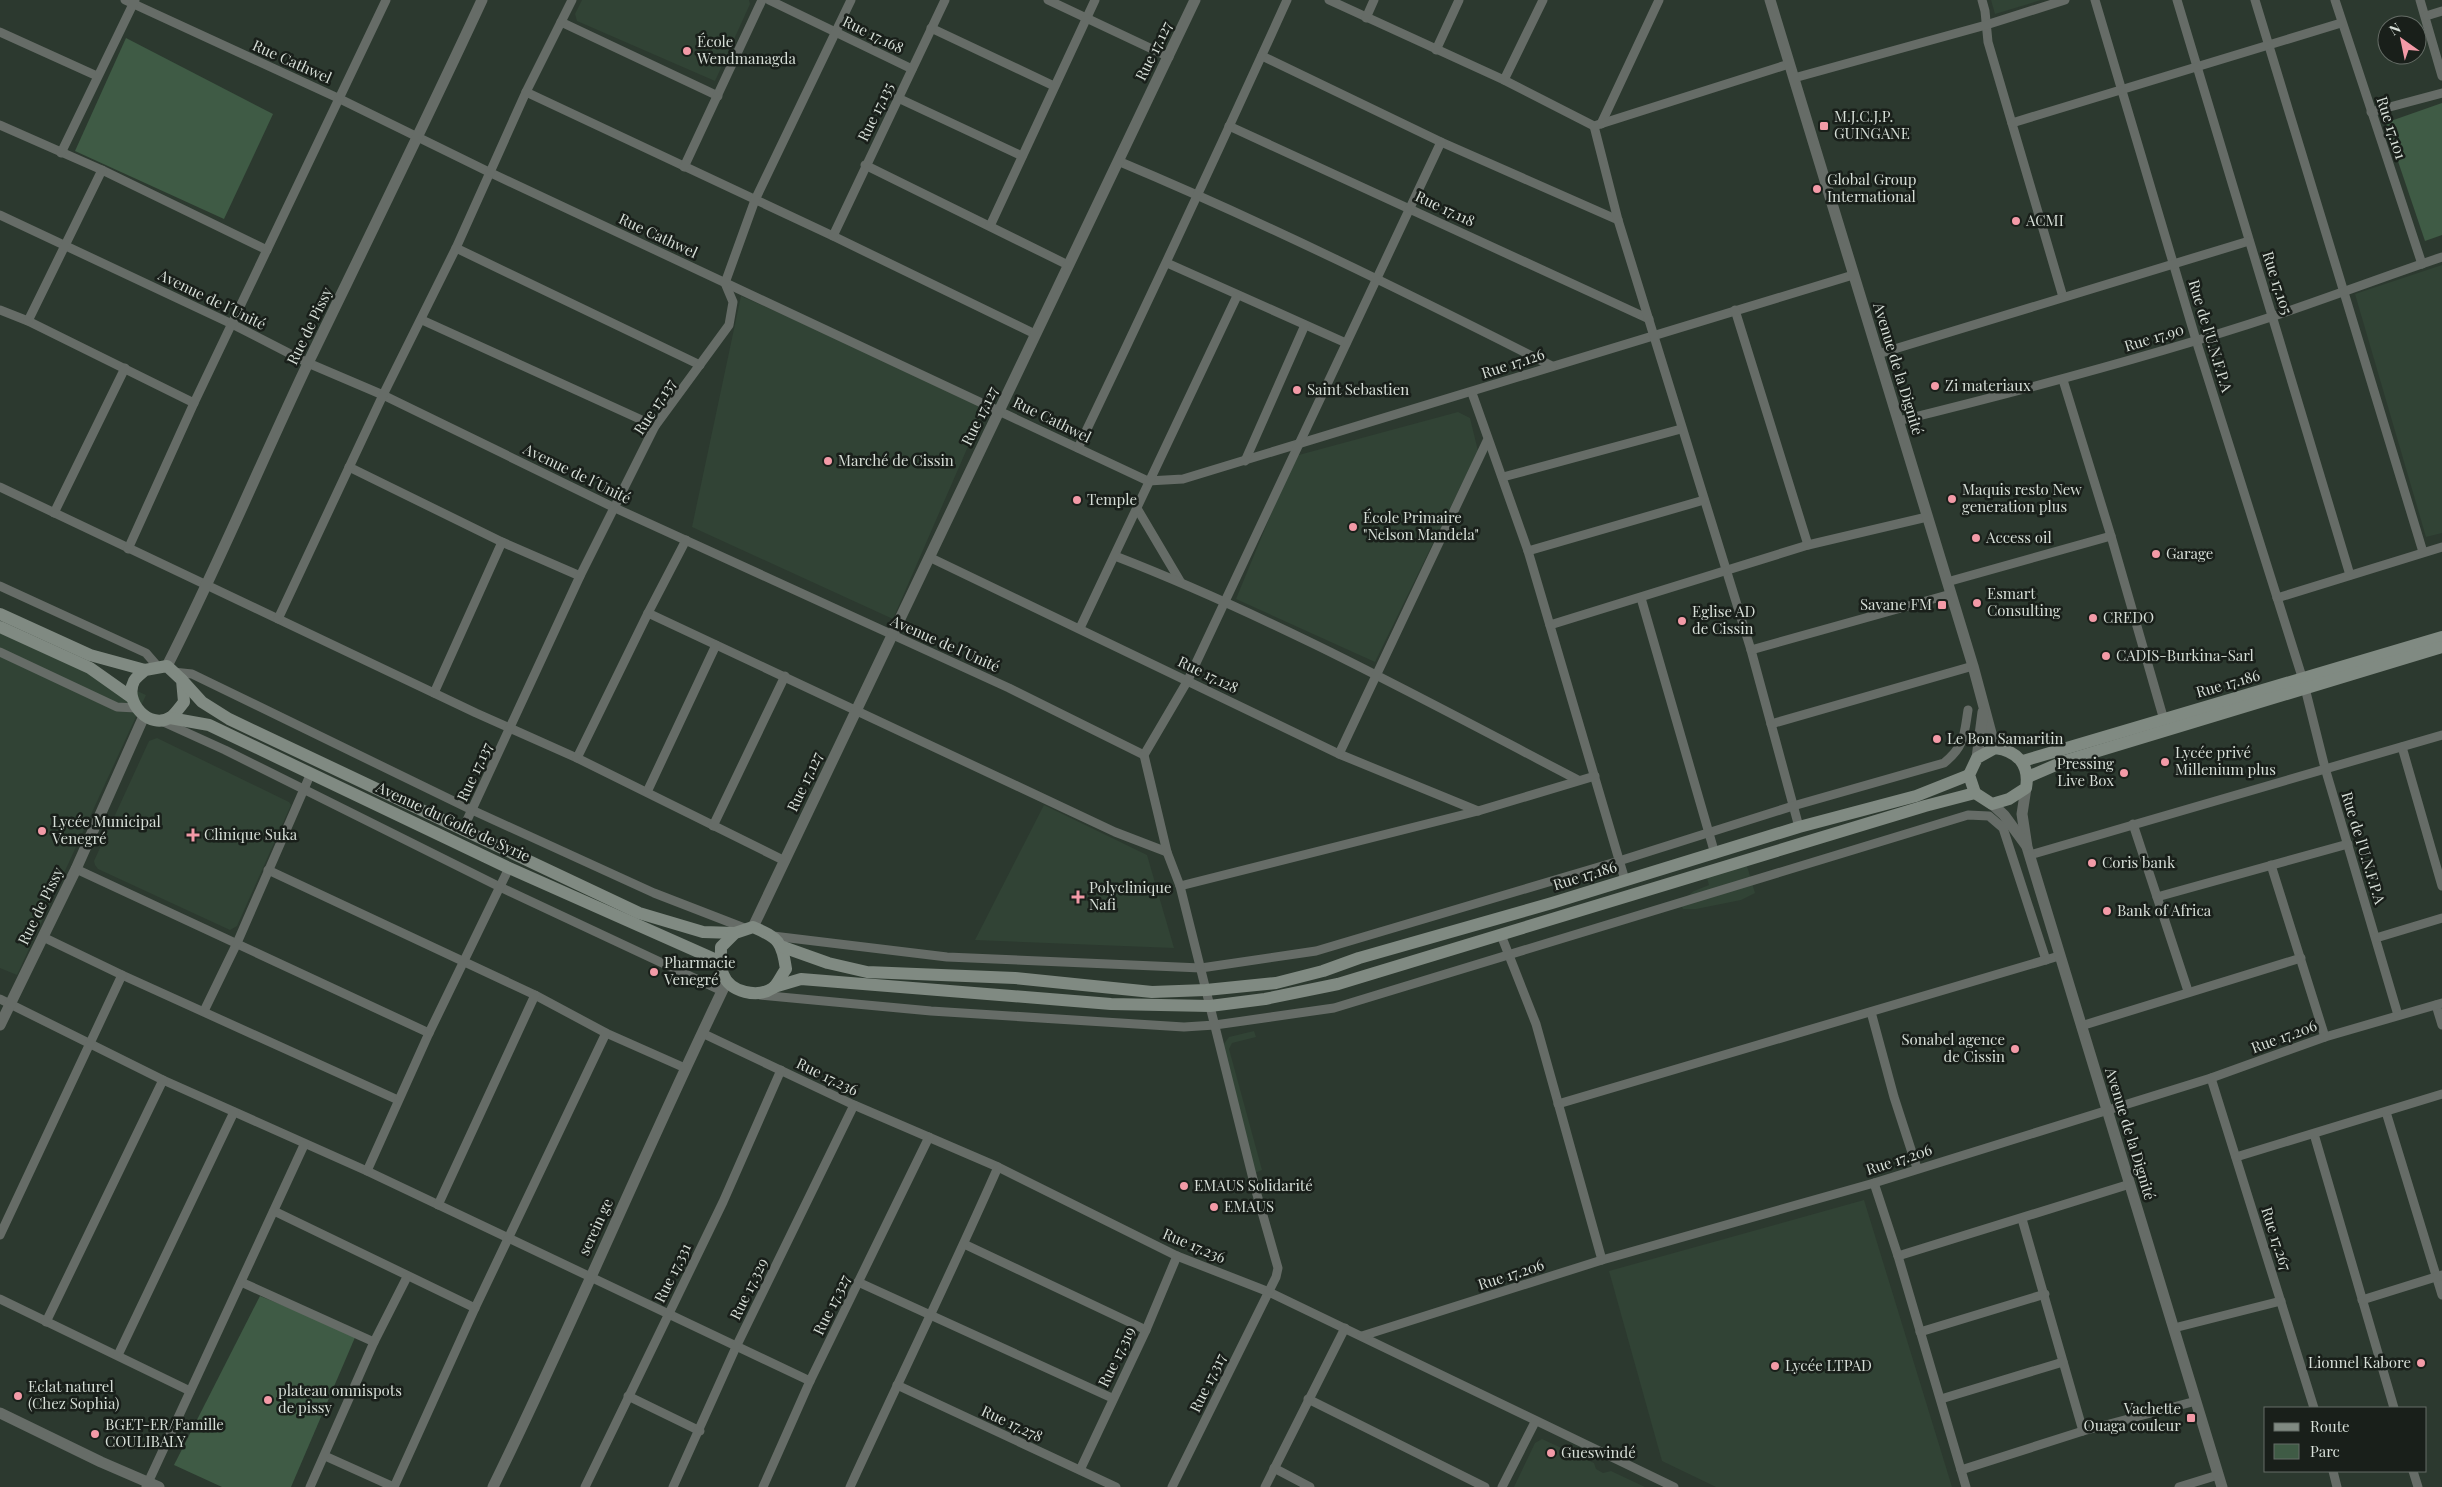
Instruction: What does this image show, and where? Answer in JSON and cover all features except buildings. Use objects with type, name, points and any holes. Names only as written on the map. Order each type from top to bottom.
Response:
[{"type":"main road","points":[[0,614],[90,655],[145,670],[170,671],[202,702],[229,719],[462,831],[640,913],[703,932],[745,930],[773,936],[783,947],[786,969],[774,987]]},
{"type":"main road","points":[[0,626],[90,668],[137,707],[164,719],[184,702],[170,671]]},
{"type":"main road","name":"Rue 17.186","points":[[2023,761],[2164,720],[2304,684],[2442,637]]},
{"type":"main road","points":[[2027,782],[2023,761],[2008,750],[1995,748],[1977,758],[1970,775],[1975,793],[1992,804],[2009,799],[2027,782],[2065,761],[2304,684],[2442,647]]},
{"type":"main road","points":[[137,707],[134,682],[145,670]]},
{"type":"main road","name":"Avenue du Golfe de Syrie","points":[[164,719],[209,725],[509,868],[721,962]]},
{"type":"main road","name":"Rue 17.186","points":[[783,947],[828,963],[867,972],[1015,978],[1152,992],[1206,990],[1276,983],[1323,971],[1359,958],[1715,854],[1799,826],[1916,796],[1970,775]]},
{"type":"main road","points":[[745,930],[721,947],[721,962],[725,986],[758,995],[774,987],[801,979],[1111,1004],[1210,1006],[1265,999],[1338,984],[1925,806],[1975,793]]},
{"type":"street","points":[[128,549],[194,403],[386,0]]},
{"type":"street","name":"Rue de Pissy","points":[[170,671],[308,363],[418,138],[482,0]]},
{"type":"street","points":[[278,619],[383,395],[422,320],[456,248],[526,92],[572,0]]},
{"type":"street","points":[[684,167],[762,0]]},
{"type":"street","name":"Rue 17.168","points":[[769,0],[912,69]]},
{"type":"street","points":[[726,282],[755,200],[851,0]]},
{"type":"street","name":"Rue 17.135","points":[[833,236],[865,165],[945,0]]},
{"type":"street","points":[[1048,0],[1168,57]]},
{"type":"street","points":[[990,226],[1095,0]]},
{"type":"street","name":"Rue 17.127","points":[[745,930],[785,861],[1195,0]]},
{"type":"street","points":[[1078,448],[1167,263],[1196,194],[1287,0]]},
{"type":"street","points":[[1329,0],[1597,125],[1790,64]]},
{"type":"street","points":[[1366,18],[1374,0]]},
{"type":"street","points":[[1436,50],[1459,0]]},
{"type":"street","points":[[1504,80],[1543,0]]},
{"type":"street","points":[[1659,0],[1597,125],[1618,220],[1681,430],[1751,650],[1799,826]]},
{"type":"street","name":"Avenue de la Dignité","points":[[1770,0],[1973,666],[1995,748]]},
{"type":"street","points":[[1982,0],[1988,42],[2063,297]]},
{"type":"street","points":[[1794,78],[1986,25],[2065,0]]},
{"type":"street","name":"Rue de l'U.N.F.P.A","points":[[2095,0],[2120,92],[2304,684],[2325,768],[2398,1015]]},
{"type":"street","name":"Rue 17.105","points":[[2177,0],[2350,575]]},
{"type":"street","points":[[2255,0],[2423,552]]},
{"type":"street","name":"Rue 17.101","points":[[2335,0],[2422,264]]},
{"type":"street","points":[[2420,0],[2426,15]]},
{"type":"street","points":[[61,153],[131,1]]},
{"type":"street","name":"Rue Cathwel","points":[[131,1],[340,99],[491,173],[1148,481],[1183,479]]},
{"type":"street","points":[[2427,16],[2442,11]]},
{"type":"street","points":[[2427,20],[2442,76]]},
{"type":"street","points":[[561,22],[718,96]]},
{"type":"street","points":[[2012,123],[2120,92],[2197,66],[2341,22]]},
{"type":"street","points":[[931,28],[1054,86]]},
{"type":"street","points":[[0,32],[97,76]]},
{"type":"street","points":[[1262,56],[1441,142],[1618,220]]},
{"type":"street","points":[[526,92],[833,236],[1035,334]]},
{"type":"street","points":[[2371,112],[2442,93]]},
{"type":"street","points":[[898,98],[1022,156]]},
{"type":"street","points":[[0,125],[102,170],[267,250]]},
{"type":"street","name":"Rue 17.118","points":[[1229,126],[1648,319]]},
{"type":"street","points":[[1144,755],[1188,680],[1441,142]]},
{"type":"street","points":[[1118,161],[1196,194],[1378,278],[1552,366]]},
{"type":"street","points":[[865,165],[1068,265]]},
{"type":"street","points":[[28,321],[102,170]]},
{"type":"street","name":"Avenue de l´Unité","points":[[0,215],[232,324],[308,363],[383,395],[615,508],[1009,688],[1144,755]]},
{"type":"street","points":[[1878,354],[2248,241]]},
{"type":"street","points":[[456,248],[700,365]]},
{"type":"street","name":"Rue 17.90","points":[[1898,421],[2063,380],[2196,340],[2273,316],[2442,257]]},
{"type":"street","points":[[1167,263],[1237,296],[1346,343]]},
{"type":"street","name":"Rue 17.126","points":[[1183,479],[1472,393],[1552,366],[1853,275]]},
{"type":"street","name":"Rue 17.137","points":[[462,831],[580,576],[655,426],[729,325],[733,302],[726,282]]},
{"type":"street","points":[[1080,628],[1138,510],[1148,481],[1237,296]]},
{"type":"street","points":[[0,310],[28,321],[194,403]]},
{"type":"street","points":[[1735,310],[1808,545]]},
{"type":"street","points":[[422,320],[655,426]]},
{"type":"street","points":[[1245,461],[1305,326]]},
{"type":"street","points":[[54,513],[125,368]]},
{"type":"street","points":[[2063,380],[2111,536],[2164,720]]},
{"type":"street","points":[[1472,393],[1487,441],[1503,477],[1528,551],[1625,880]]},
{"type":"street","points":[[1503,477],[1681,430]]},
{"type":"street","points":[[1339,754],[1487,441]]},
{"type":"street","points":[[349,467],[502,542],[580,576]]},
{"type":"street","points":[[0,487],[434,693],[577,758],[785,861]]},
{"type":"street","points":[[1528,551],[1704,500]]},
{"type":"street","points":[[1138,510],[1180,581]]},
{"type":"street","points":[[1550,625],[1726,572],[1808,545],[1927,517]]},
{"type":"street","points":[[1947,582],[2111,536]]},
{"type":"street","points":[[577,758],[686,540]]},
{"type":"street","points":[[434,693],[502,542]]},
{"type":"street","points":[[2277,598],[2442,547]]},
{"type":"street","points":[[1116,556],[1180,581],[1377,676],[1578,780]]},
{"type":"street","name":"Rue 17.128","points":[[929,557],[1339,754],[1478,810]]},
{"type":"street","points":[[0,586],[146,653],[170,671],[192,674],[472,810],[654,894],[745,930]]},
{"type":"street","points":[[1751,650],[1951,594]]},
{"type":"street","points":[[1641,598],[1715,854]]},
{"type":"street","points":[[648,613],[1115,832],[1167,852]]},
{"type":"street","points":[[646,792],[716,645]]},
{"type":"street","points":[[0,652],[117,707],[137,707]]},
{"type":"street","points":[[1771,724],[1973,666]]},
{"type":"street","points":[[713,826],[784,676]]},
{"type":"street","points":[[1977,758],[1983,705]]},
{"type":"street","name":"Rue de Pissy","points":[[0,1025],[5,1001],[43,937],[76,869],[137,707]]},
{"type":"street","points":[[773,936],[947,957],[1201,968],[1316,951],[1620,861],[1793,806],[1944,763],[1956,753],[1962,744],[1968,710]]},
{"type":"street","points":[[164,719],[500,887],[725,986]]},
{"type":"street","points":[[1992,804],[2004,815],[2028,851],[2132,824],[2442,735]]},
{"type":"street","points":[[2402,748],[2442,886]]},
{"type":"street","name":"Rue 17.317","points":[[1144,755],[1167,852],[1180,886],[1256,1191],[1276,1255],[1278,1268],[1269,1292],[1172,1487]]},
{"type":"street","points":[[204,1011],[237,943],[311,773]]},
{"type":"street","points":[[1180,886],[1478,810],[1595,776]]},
{"type":"street","name":"Avenue de la Dignité","points":[[2027,782],[2022,814],[2028,851],[2222,1487]]},
{"type":"street","points":[[758,995],[931,1011],[1184,1026],[1215,1025],[1334,1008],[1968,814],[1989,816],[2003,828],[2046,960]]},
{"type":"street","points":[[2132,824],[2188,991]]},
{"type":"street","points":[[2157,897],[2348,844]]},
{"type":"street","points":[[2271,865],[2302,958],[2325,1037]]},
{"type":"street","points":[[367,1171],[429,1033],[509,868]]},
{"type":"street","points":[[76,869],[429,1033]]},
{"type":"street","points":[[268,870],[535,995],[606,1033],[685,1068]]},
{"type":"street","points":[[2376,938],[2442,918]]},
{"type":"street","points":[[1501,935],[1506,954],[1536,1024],[1602,1260]]},
{"type":"street","points":[[43,937],[122,975],[398,1100]]},
{"type":"street","points":[[1558,1104],[2059,956]]},
{"type":"street","points":[[2081,1026],[2188,991],[2302,958]]},
{"type":"street","points":[[0,1235],[122,975]]},
{"type":"street","name":"serein ge","points":[[494,1487],[543,1386],[590,1277],[685,1068],[725,986]]},
{"type":"street","points":[[438,1205],[535,995]]},
{"type":"street","points":[[5,1001],[163,1080],[304,1145],[367,1171],[508,1240],[810,1381]]},
{"type":"street","points":[[2439,1004],[2442,1025]]},
{"type":"street","name":"Rue 17.206","points":[[1362,1336],[1602,1260],[1874,1183],[1917,1168],[2211,1078],[2325,1037],[2439,1004]]},
{"type":"street","points":[[1871,1012],[1894,1097],[1917,1168]]},
{"type":"street","points":[[325,1456],[394,1487],[475,1308],[606,1033]]},
{"type":"street","name":"Rue 17.236","points":[[702,1034],[854,1105],[998,1167],[1178,1256],[1269,1292],[1535,1422],[1674,1487]]},
{"type":"street","name":"Rue 17.331","points":[[585,1487],[723,1202],[782,1070]]},
{"type":"street","name":"Rue 17.267","points":[[2211,1078],[2314,1407]]},
{"type":"street","points":[[46,1322],[163,1080]]},
{"type":"street","points":[[2236,1157],[2442,1094]]},
{"type":"street","name":"Rue 17.329","points":[[673,1487],[736,1347],[854,1105]]},
{"type":"street","points":[[118,1355],[234,1112]]},
{"type":"street","points":[[2386,1112],[2439,1276],[2442,1295]]},
{"type":"street","points":[[2314,1134],[2394,1407]]},
{"type":"street","name":"Rue 17.327","points":[[763,1487],[810,1381],[928,1137]]},
{"type":"street","points":[[147,1484],[304,1145]]},
{"type":"street","points":[[850,1487],[998,1167]]},
{"type":"street","points":[[1874,1183],[1942,1399],[1966,1487]]},
{"type":"street","points":[[1898,1256],[2130,1184]]},
{"type":"street","points":[[274,1211],[407,1277],[475,1308]]},
{"type":"street","points":[[2022,1219],[2083,1431]]},
{"type":"street","points":[[964,1244],[1146,1330]]},
{"type":"street","name":"Rue 17.319","points":[[1080,1470],[1112,1398],[1146,1330],[1178,1256]]},
{"type":"street","points":[[2362,1300],[2439,1276]]},
{"type":"street","points":[[310,1487],[374,1342],[407,1277]]},
{"type":"street","points":[[241,1282],[374,1342]]},
{"type":"street","points":[[858,1282],[1112,1398]]},
{"type":"street","points":[[1920,1332],[2045,1294]]},
{"type":"street","points":[[0,1299],[190,1391]]},
{"type":"street","points":[[2174,1328],[2281,1300]]},
{"type":"street","points":[[1265,1487],[1345,1328]]},
{"type":"street","points":[[1942,1399],[2063,1362]]},
{"type":"street","name":"Rue 17.278","points":[[898,1385],[1116,1487]]},
{"type":"street","points":[[628,1396],[700,1430]]},
{"type":"street","points":[[1308,1399],[1484,1487]]},
{"type":"street","points":[[1961,1470],[2083,1431],[2196,1400]]},
{"type":"street","points":[[0,1413],[147,1484],[160,1487]]},
{"type":"street","points":[[1502,1487],[1535,1422]]},
{"type":"street","points":[[1274,1468],[1310,1487]]},
{"type":"street","points":[[2333,1472],[2337,1487]]},
{"type":"street","points":[[2413,1472],[2418,1487]]},
{"type":"street","points":[[2179,1487],[2218,1475]]},
{"type":"shaded area","name":"École Wendmanagda","points":[[582,0],[749,0],[750,4],[715,81],[577,21],[575,14]]},
{"type":"shaded area","points":[[1991,0],[2041,0],[1995,14]]},
{"type":"shaded area","points":[[2442,265],[2442,533],[2426,537],[2355,294]]},
{"type":"shaded area","points":[[741,296],[986,405],[893,619],[692,527]]},
{"type":"shaded area","name":"École Primaire \"Nelson Mandela\"","points":[[1458,412],[1470,418],[1478,451],[1375,662],[1236,599],[1295,456]]},
{"type":"shaded area","name":"Lycée Municipal Venegré","points":[[0,629],[146,695],[17,975],[0,968]]},
{"type":"shaded area","name":"Clinique Suka","points":[[157,738],[289,802],[291,805],[237,926],[230,930],[98,869],[95,865],[94,861],[149,741]]},
{"type":"shaded area","name":"Polyclinique Nafi","points":[[1044,805],[1147,855],[1174,948],[975,940]]},
{"type":"shaded area","points":[[1747,866],[1755,893],[1741,900],[1696,909],[1683,909],[1680,902],[1694,891],[1709,885],[1706,875]]},
{"type":"shaded area","points":[[1254,1031],[1256,1037],[1232,1043],[1229,1049],[1262,1170],[1255,1173],[1221,1048],[1229,1037]]},
{"type":"shaded area","name":"Lycée LTPAD","points":[[1864,1200],[1952,1487],[1716,1487],[1662,1461],[1609,1271]]},
{"type":"shaded area","name":"Gueswindé","points":[[1542,1439],[1594,1463],[1596,1469],[1603,1473],[1611,1471],[1645,1487],[1514,1487],[1535,1443]]},
{"type":"green space","points":[[126,38],[273,114],[224,219],[75,151]]},
{"type":"green space","points":[[2442,103],[2442,235],[2425,241],[2385,123]]},
{"type":"green space","name":"plateau omnispots de pissy","points":[[260,1296],[356,1335],[291,1487],[222,1487],[174,1465]]},
{"type":"place","name":"École Wendmanagda","points":[[687,51]]},
{"type":"place","name":"M.J.C.J.P. GUINGANE","points":[[1824,126]]},
{"type":"place","name":"Global Group International","points":[[1817,189]]},
{"type":"place","name":"ACMI","points":[[2016,221]]},
{"type":"place","name":"Zi materiaux","points":[[1935,386]]},
{"type":"place","name":"Saint Sebastien","points":[[1297,390]]},
{"type":"place","name":"Marché de Cissin","points":[[828,461]]},
{"type":"place","name":"Maquis resto New generation plus","points":[[1952,499]]},
{"type":"place","name":"Temple","points":[[1077,500]]},
{"type":"place","name":"École Primaire \"Nelson Mandela\"","points":[[1353,527]]},
{"type":"place","name":"Access oil","points":[[1976,538]]},
{"type":"place","name":"Garage","points":[[2156,554]]},
{"type":"place","name":"Esmart Consulting","points":[[1977,603]]},
{"type":"place","name":"Savane FM","points":[[1942,605]]},
{"type":"place","name":"CREDO","points":[[2093,618]]},
{"type":"place","name":"Eglise AD de Cissin","points":[[1682,621]]},
{"type":"place","name":"CADIS-Burkina-Sarl","points":[[2106,656]]},
{"type":"place","name":"Le Bon Samaritin","points":[[1937,739]]},
{"type":"place","name":"Lycée privé Millenium plus","points":[[2165,762]]},
{"type":"place","name":"Pressing Live Box","points":[[2124,773]]},
{"type":"place","name":"Lycée Municipal Venegré","points":[[42,831]]},
{"type":"place","name":"Clinique Suka","points":[[193,835]]},
{"type":"place","name":"Coris bank","points":[[2092,863]]},
{"type":"place","name":"Polyclinique Nafi","points":[[1078,897]]},
{"type":"place","name":"Bank of Africa","points":[[2107,911]]},
{"type":"place","name":"Pharmacie Venegré","points":[[654,972]]},
{"type":"place","name":"Sonabel agence de Cissin","points":[[2015,1049]]},
{"type":"place","name":"EMAUS Solidarité","points":[[1184,1186]]},
{"type":"place","name":"EMAUS","points":[[1214,1207]]},
{"type":"place","name":"Lionnel Kabore","points":[[2421,1363]]},
{"type":"place","name":"Lycée LTPAD","points":[[1775,1366]]},
{"type":"place","name":"Eclat naturel (Chez Sophia)","points":[[18,1396]]},
{"type":"place","name":"plateau omnispots de pissy","points":[[268,1400]]},
{"type":"place","name":"Vachette Ouaga couleur","points":[[2191,1418]]},
{"type":"place","name":"BGET-ER/Famille COULIBALY","points":[[95,1434]]},
{"type":"place","name":"Gueswindé","points":[[1551,1453]]}]
